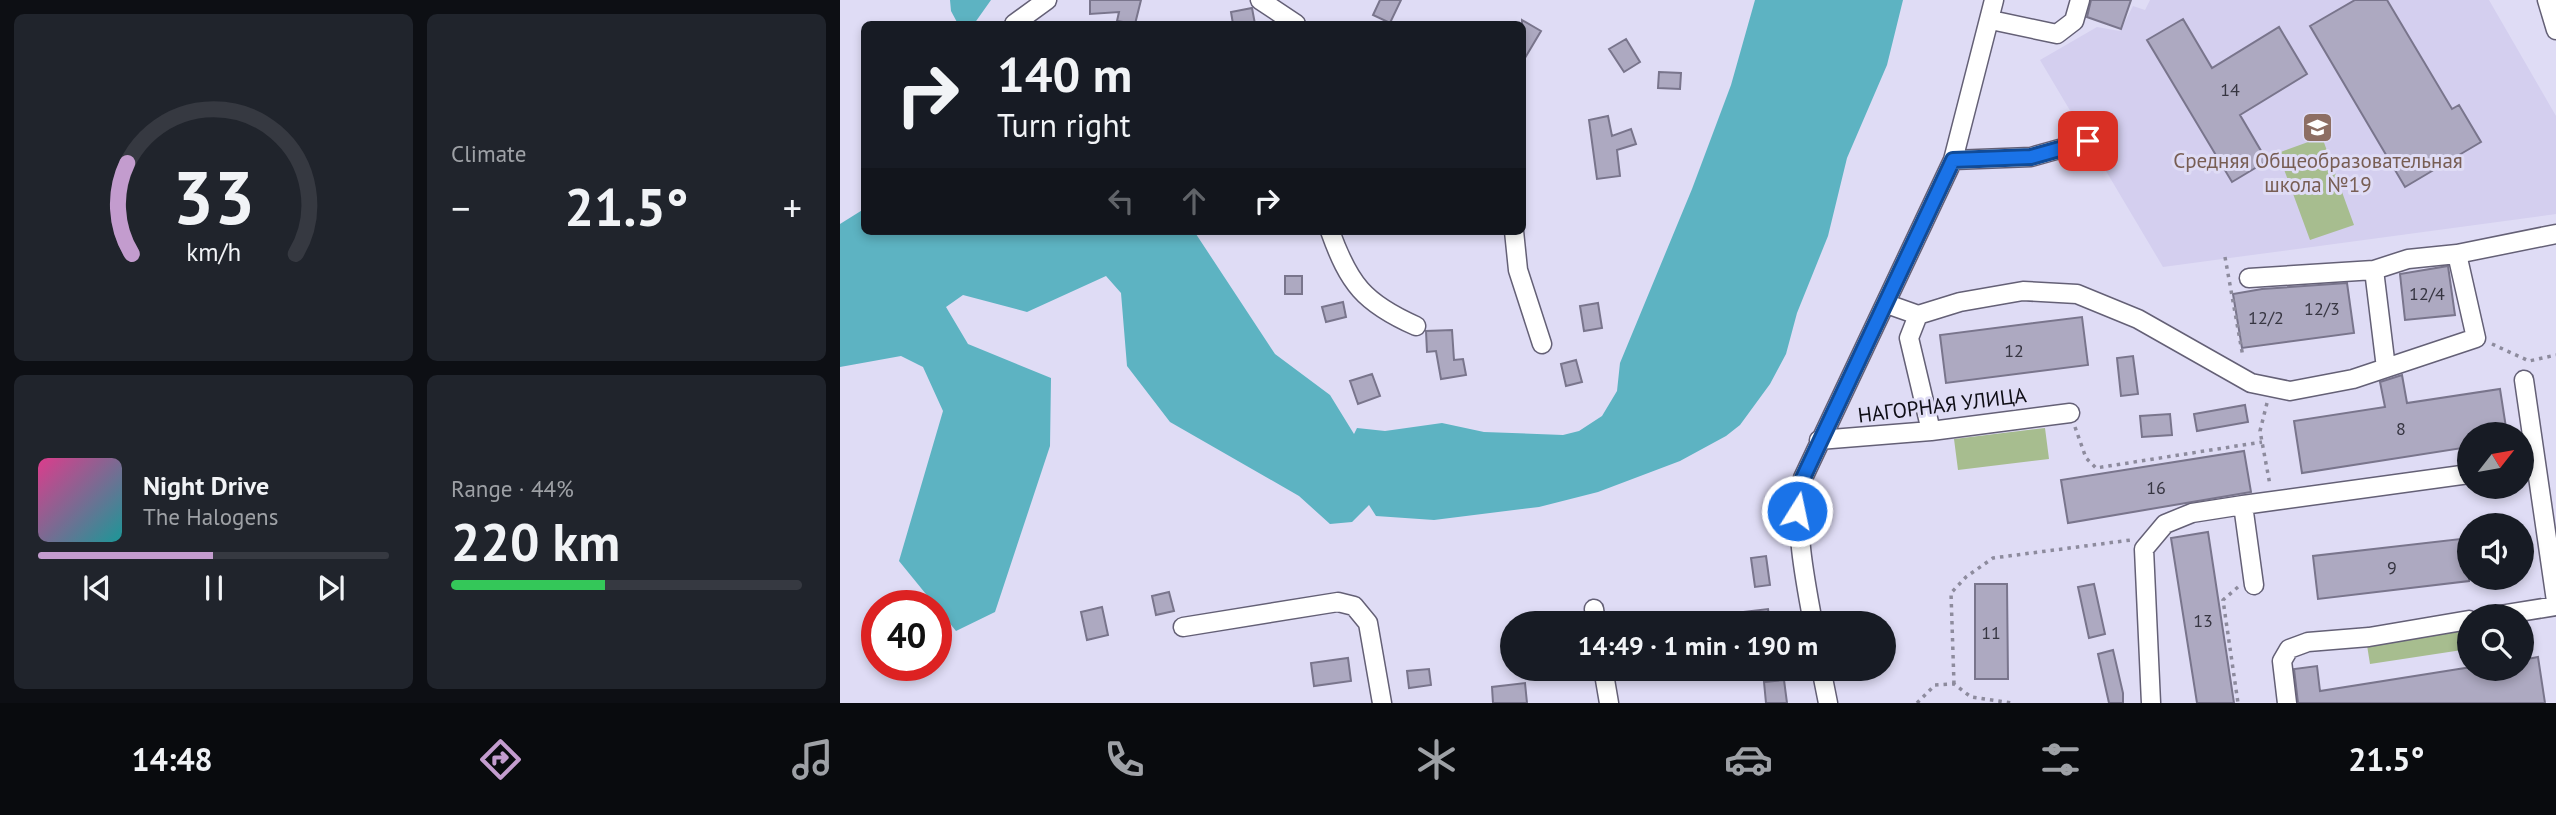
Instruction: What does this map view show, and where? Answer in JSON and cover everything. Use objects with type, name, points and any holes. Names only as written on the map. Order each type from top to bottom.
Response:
[{"type":"street","points":[[1018,21],[1047,0]]},
{"type":"street","points":[[1261,0],[1292,21]]},
{"type":"street","points":[[1811,611],[1800,551],[1797,511],[1803,478],[1953,160],[1994,0]]},
{"type":"street","points":[[1991,20],[2057,34],[2074,21],[2080,0]]},
{"type":"street","points":[[2547,0],[2556,30]]},
{"type":"street","points":[[1953,160],[2031,157],[2088,141]]},
{"type":"street","points":[[2249,278],[2374,270],[2408,259],[2457,254],[2556,234]]},
{"type":"street","points":[[1331,235],[1340,258],[1373,304],[1416,326]]},
{"type":"street","points":[[1514,235],[1518,270],[1542,344]]},
{"type":"street","points":[[1887,304],[1918,315],[1960,302],[2023,291],[2077,293],[2138,319],[2251,383],[2290,391],[2353,379],[2476,338],[2457,254]]},
{"type":"street","points":[[2374,270],[2386,368]]},
{"type":"street","points":[[1918,315],[1909,338],[1931,431]]},
{"type":"street","points":[[2524,380],[2526,422]]},
{"type":"street","name":"НАГОРНАЯ УЛИЦА","points":[[1819,440],[1931,431],[2070,413]]},
{"type":"street","points":[[2151,703],[2144,549],[2165,524],[2192,513],[2457,476]]},
{"type":"street","points":[[2534,492],[2556,604],[2534,608]]},
{"type":"street","points":[[2243,505],[2254,585]]},
{"type":"street","points":[[1183,627],[1338,602],[1354,607],[1368,623],[1382,703]]},
{"type":"street","points":[[2287,703],[2282,661],[2289,649],[2308,642],[2369,637],[2457,622]]},
{"type":"street","points":[[1605,681],[1609,703]]},
{"type":"street","points":[[1824,681],[1828,703]]},
{"type":"path","points":[[2476,338],[2529,361],[2556,355]]},
{"type":"path","points":[[2070,413],[2086,458],[2096,468],[2262,442]]},
{"type":"path","points":[[1954,684],[1951,593],[1966,577],[1993,558],[2154,537]]},
{"type":"path","points":[[2238,703],[2223,600],[2240,587],[2254,585]]},
{"type":"path","points":[[1917,703],[1935,685],[1954,684],[1971,698],[2012,703]]},
{"type":"shaded area","name":"Средняя Общеобразовательная школа №19","points":[[2150,0],[2489,0],[2556,116],[2556,214],[2163,267],[2040,60],[2097,27],[2120,31],[2133,6],[2145,10]]},
{"type":"green space","points":[[2322,137],[2354,225],[2310,240],[2278,153]]},
{"type":"green space","points":[[2045,428],[2049,459],[1958,470],[1954,439]]},
{"type":"green space","points":[[2457,624],[2457,651],[2370,664],[2366,639]]},
{"type":"water","points":[[950,0],[991,0],[976,21],[956,21],[951,11]]},
{"type":"water","points":[[1755,0],[1903,0],[1887,65],[1847,158],[1828,236],[1797,313],[1786,354],[1770,384],[1740,425],[1726,436],[1680,461],[1598,492],[1539,507],[1434,520],[1376,516],[1369,505],[1352,522],[1330,524],[1299,496],[1170,422],[1127,366],[1121,293],[1106,276],[1027,312],[963,295],[946,307],[968,344],[1051,378],[1050,446],[995,612],[956,631],[952,626],[952,590],[923,590],[899,561],[943,411],[923,367],[901,356],[840,367],[840,224],[861,211],[861,235],[1197,235],[1275,354],[1330,395],[1354,434],[1357,428],[1385,431],[1442,423],[1484,432],[1563,435],[1579,431],[1602,416],[1617,391],[1620,363],[1692,189],[1731,85]]},
{"type":"building","points":[[1090,0],[1141,0],[1136,21],[1117,21],[1119,12],[1090,14]]},
{"type":"building","points":[[1380,0],[1401,0],[1391,21],[1373,15]]},
{"type":"building","points":[[2091,0],[2131,0],[2121,29],[2087,17]]},
{"type":"building","points":[[2355,0],[2387,0],[2452,109],[2459,105],[2481,142],[2405,187],[2310,26]]},
{"type":"building","points":[[1252,8],[1254,21],[1232,21],[1231,12]]},
{"type":"building","points":[[2183,19],[2212,68],[2279,27],[2307,74],[2240,115],[2267,161],[2232,182],[2147,40]]},
{"type":"building","points":[[1526,22],[1541,31],[1526,56]]},
{"type":"building","points":[[1626,39],[1640,62],[1624,72],[1609,49]]},
{"type":"building","points":[[1659,72],[1681,73],[1680,89],[1658,88]]},
{"type":"building","points":[[1608,116],[1612,136],[1631,129],[1636,144],[1617,150],[1620,176],[1597,179],[1589,120]]},
{"type":"building","points":[[2448,266],[2455,315],[2405,320],[2400,274]]},
{"type":"building","points":[[1285,276],[1302,276],[1302,294],[1285,294]]},
{"type":"building","points":[[2347,283],[2354,333],[2242,348],[2233,294],[2262,289]]},
{"type":"building","points":[[1343,302],[1346,317],[1326,322],[1322,307]]},
{"type":"building","points":[[1598,303],[1602,328],[1584,331],[1580,306]]},
{"type":"building","points":[[2082,317],[2088,365],[1946,383],[1940,335]]},
{"type":"building","points":[[1452,330],[1454,360],[1463,359],[1466,375],[1441,379],[1436,351],[1427,352],[1426,331]]},
{"type":"building","points":[[2133,356],[2138,394],[2121,396],[2117,358]]},
{"type":"building","points":[[1576,360],[1582,382],[1566,386],[1561,364]]},
{"type":"building","points":[[1372,374],[1380,396],[1358,404],[1350,381]]},
{"type":"building","points":[[2402,375],[2407,403],[2500,389],[2505,422],[2457,422],[2457,449],[2302,473],[2294,421],[2385,407],[2380,382]]},
{"type":"building","points":[[2245,405],[2248,422],[2197,431],[2194,414]]},
{"type":"building","points":[[2170,414],[2172,435],[2142,437],[2140,416]]},
{"type":"building","points":[[2244,451],[2251,492],[2068,523],[2061,480]]},
{"type":"building","points":[[2208,532],[2234,703],[2197,703],[2171,538]]},
{"type":"building","points":[[2457,539],[2457,582],[2318,599],[2313,556]]},
{"type":"building","points":[[1766,556],[1770,585],[1755,587],[1751,558]]},
{"type":"building","points":[[1975,584],[2007,584],[2008,679],[1975,679]]},
{"type":"building","points":[[2094,584],[2105,634],[2089,638],[2078,587]]},
{"type":"building","points":[[1169,592],[1174,611],[1156,615],[1152,596]]},
{"type":"building","points":[[1102,607],[1108,635],[1087,640],[1081,612]]},
{"type":"building","points":[[2113,650],[2123,703],[2109,703],[2098,654]]},
{"type":"building","points":[[2538,657],[2545,703],[2298,703],[2294,669],[2317,666],[2320,691],[2457,669],[2457,681],[2534,681],[2534,658]]},
{"type":"building","points":[[1348,658],[1351,681],[1314,686],[1311,663]]},
{"type":"building","points":[[1429,669],[1431,685],[1409,688],[1407,671]]},
{"type":"building","points":[[1784,681],[1787,703],[1766,703],[1764,682]]},
{"type":"building","points":[[1525,683],[1527,703],[1493,703],[1492,687]]},
{"type":"place","name":"Средняя Общеобразовательная школа №19","points":[[2318,128]]},
{"type":"route","points":[[1797,511],[1803,478],[1836,402],[1887,304],[1953,160],[2031,157],[2088,141]]}]
